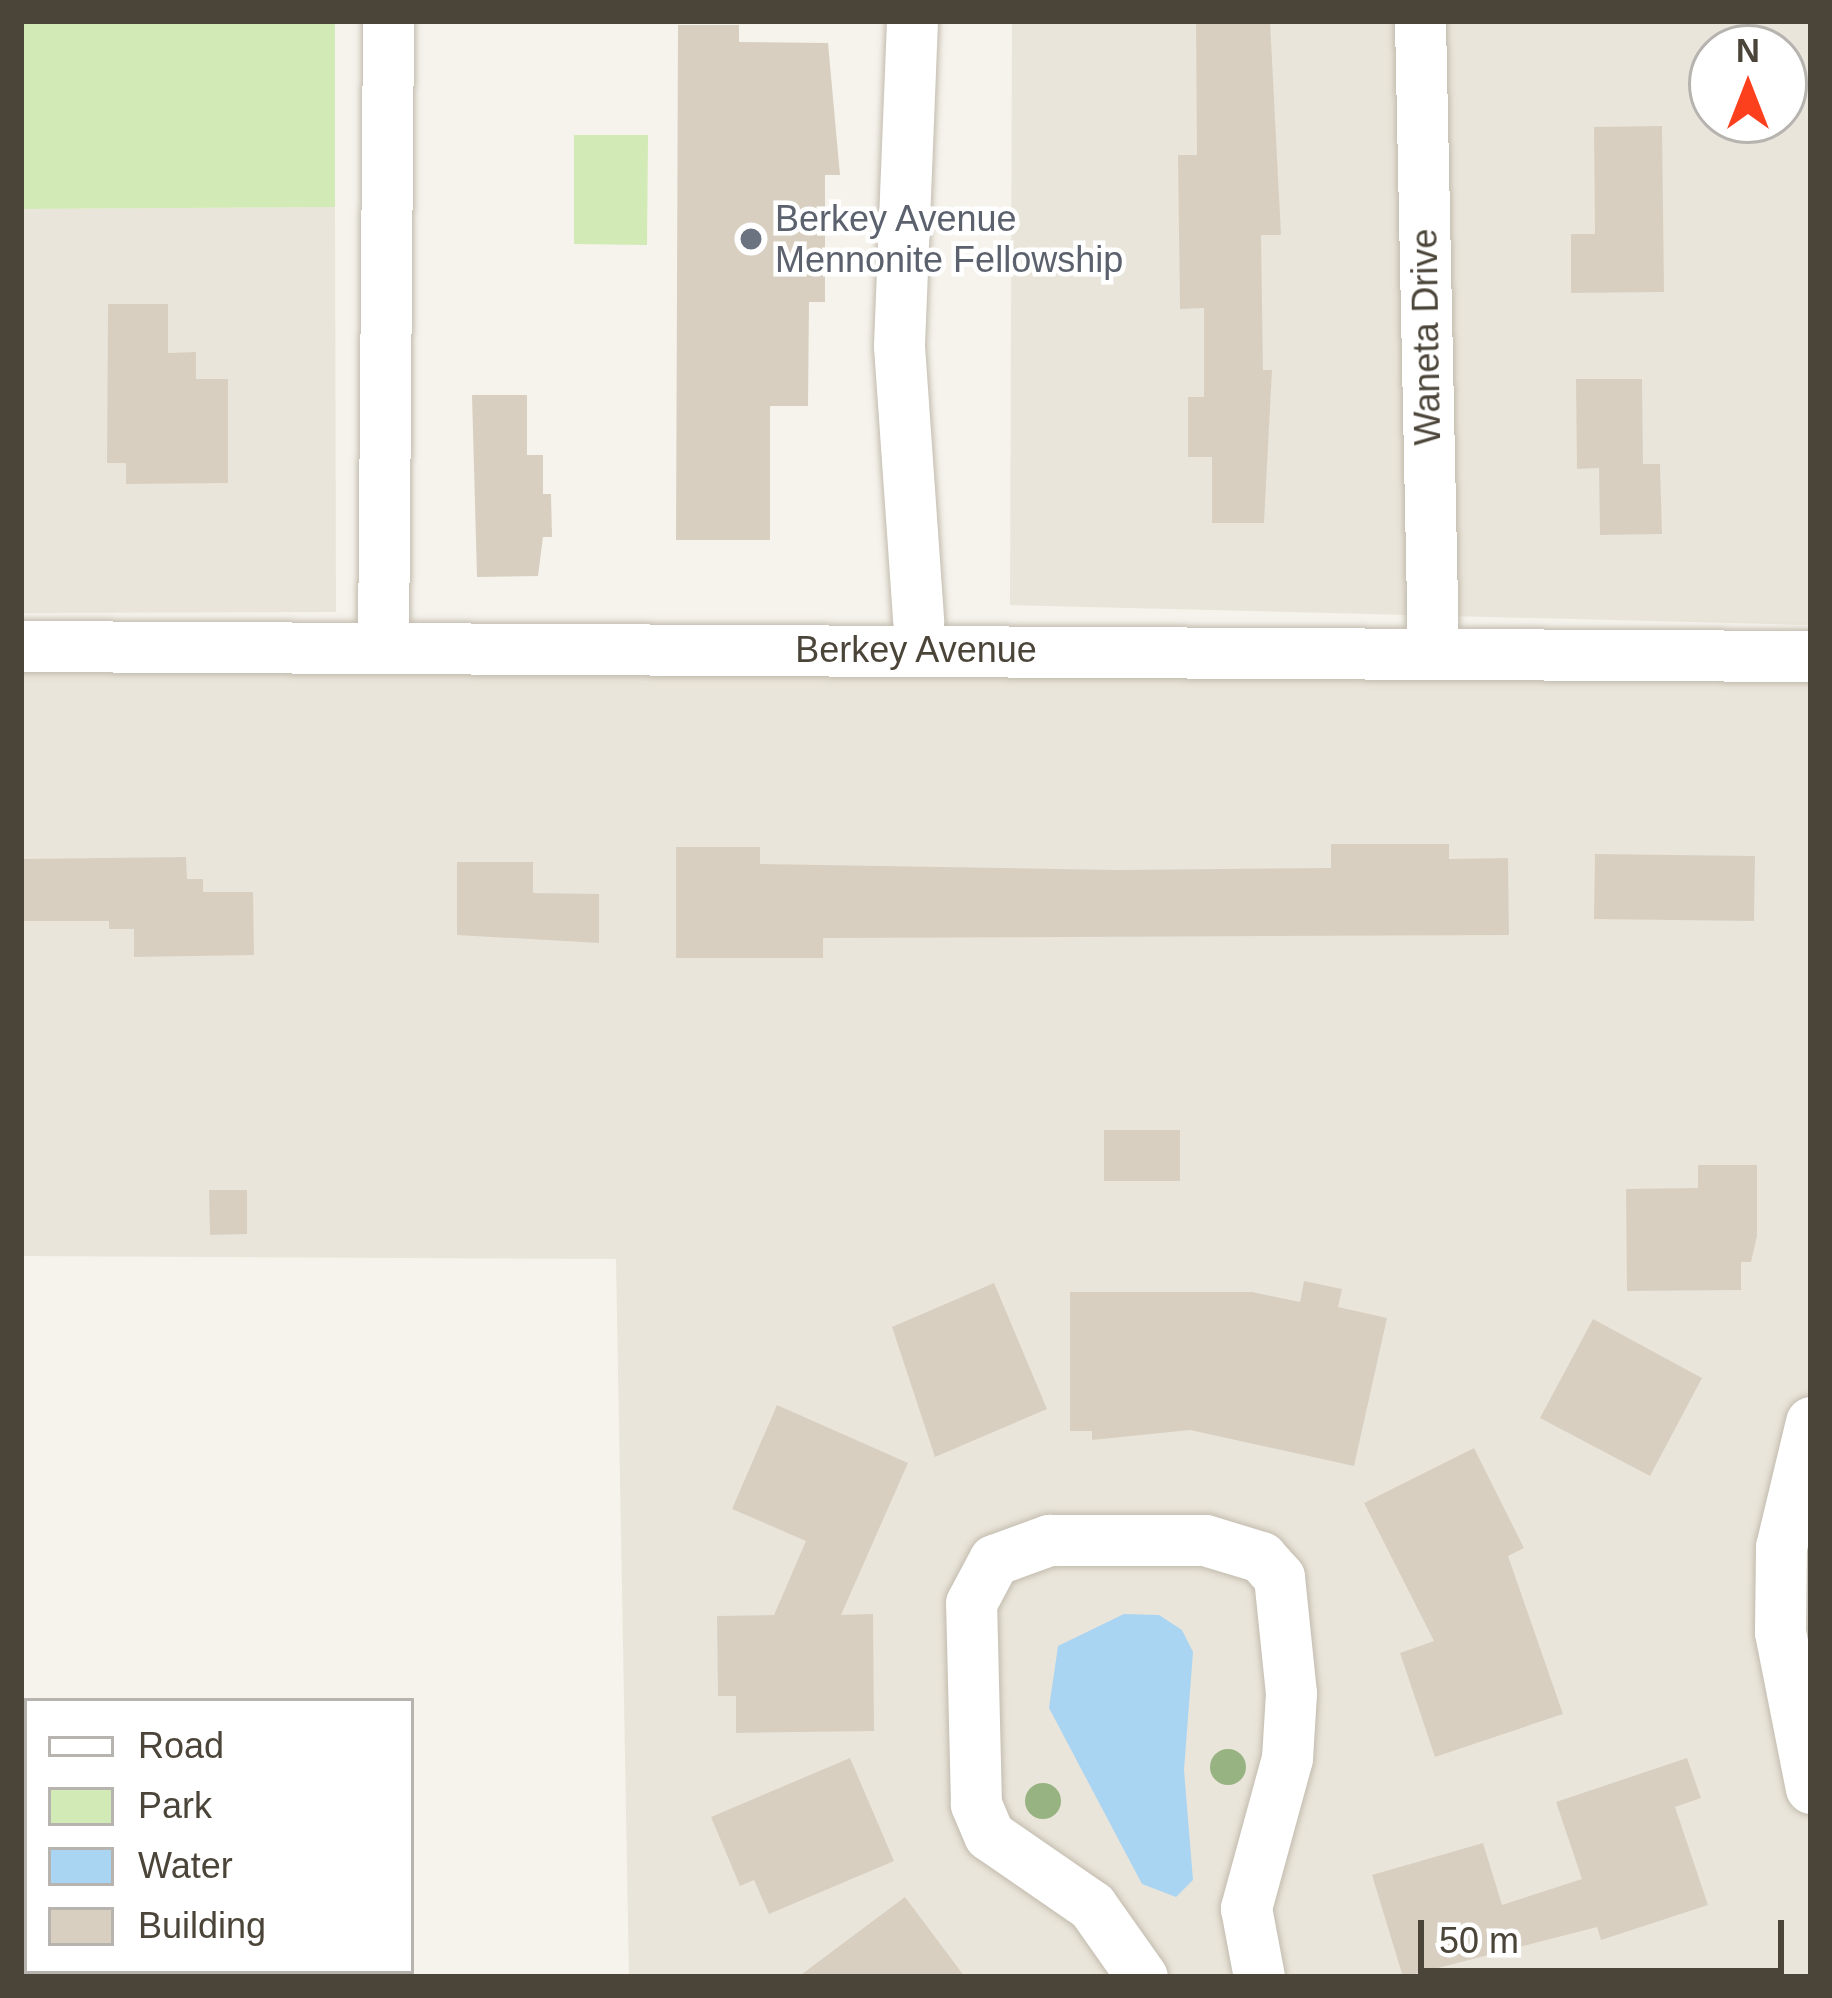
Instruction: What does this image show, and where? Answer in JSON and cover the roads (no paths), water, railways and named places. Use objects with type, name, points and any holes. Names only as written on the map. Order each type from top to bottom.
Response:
[{"type":"street","points":[[383,648],[388,21]]},
{"type":"street","points":[[912,21],[898,346],[918,621]]},
{"type":"street","name":"Waneta Drive","points":[[1420,21],[1433,653]]},
{"type":"street","name":"Berkey Avenue","points":[[21,646],[1811,656]]},
{"type":"street","points":[[1811,1422],[1781,1547],[1780,1632],[1811,1788]]},
{"type":"street","points":[[1142,1977],[1092,1906],[989,1835],[974,1795],[970,1603],[994,1560],[1049,1540],[1205,1540],[1261,1557],[1279,1577],[1291,1693],[1287,1758],[1246,1908],[1258,1977]]},
{"type":"water","points":[[1124,1614],[1159,1615],[1182,1630],[1193,1652],[1184,1770],[1193,1880],[1176,1897],[1142,1884],[1049,1708],[1058,1646]]},
{"type":"place","name":"Berkey Avenue Mennonite Fellowship","points":[[751,239]]}]
